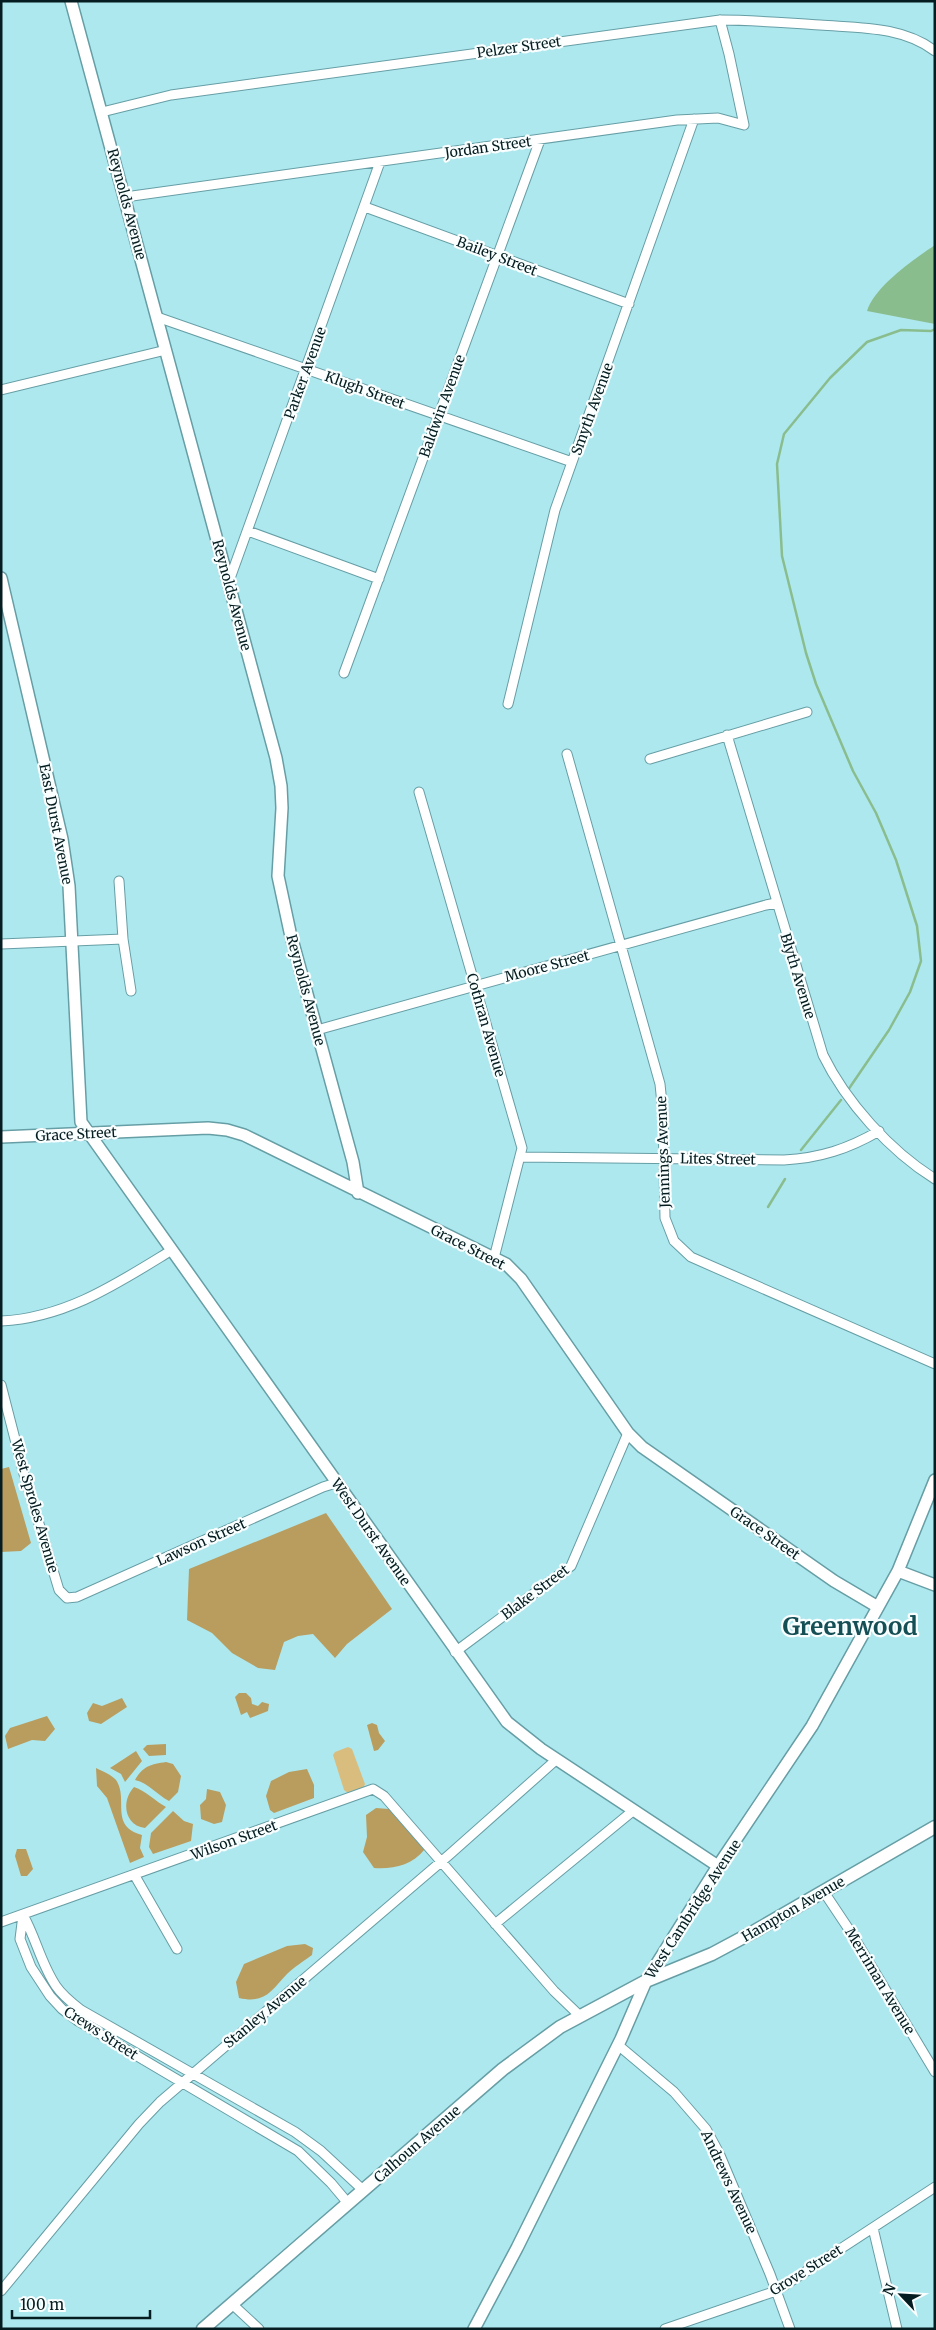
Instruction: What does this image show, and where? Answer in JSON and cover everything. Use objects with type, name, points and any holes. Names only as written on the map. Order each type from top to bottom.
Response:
[{"type":"main road","name":"Reynolds Avenue","points":[[71,1],[158,317],[279,771],[282,808],[278,876],[290,932],[353,1162],[358,1192]]},
{"type":"main road","name":"East Durst Avenue","points":[[1,578],[62,839],[69,886],[79,1110],[81,1122],[88,1134]]},
{"type":"main road","name":"Grace Street","points":[[1,1137],[208,1128],[227,1130],[244,1135],[506,1264],[521,1279],[628,1433],[642,1446],[834,1581],[878,1607]]},
{"type":"main road","name":"West Durst Avenue","points":[[88,1134],[455,1652],[507,1722],[557,1759],[718,1866]]},
{"type":"main road","name":"West Cambridge Avenue","points":[[474,2329],[518,2248],[618,2045],[646,1981],[718,1866],[812,1726],[898,1571],[935,1480]]},
{"type":"main road","points":[[898,1571],[935,1586]]},
{"type":"main road","name":"Hampton Avenue","points":[[646,1981],[712,1954],[824,1892],[935,1827]]},
{"type":"main road","name":"Calhoun Avenue","points":[[203,2329],[347,2202],[503,2069],[543,2039],[580,2016],[646,1981]]},
{"type":"street","name":"Pelzer Street","points":[[102,112],[171,95],[720,20],[751,20],[884,30],[909,36],[935,50]]},
{"type":"street","name":"Jordan Street","points":[[125,198],[694,119],[718,118],[744,125],[720,20]]},
{"type":"street","name":"Smyth Avenue","points":[[508,704],[549,529],[694,119]]},
{"type":"street","name":"Baldwin Avenue","points":[[344,673],[540,140]]},
{"type":"street","name":"Parker Avenue","points":[[228,584],[380,162]]},
{"type":"street","name":"Bailey Street","points":[[365,207],[629,304]]},
{"type":"street","name":"Klugh Street","points":[[158,317],[572,462]]},
{"type":"street","points":[[1,390],[166,350]]},
{"type":"street","points":[[248,531],[379,579]]},
{"type":"street","points":[[650,759],[807,712]]},
{"type":"street","name":"Blyth Avenue","points":[[727,735],[823,1055],[847,1096],[911,1162],[935,1179]]},
{"type":"street","name":"Jennings Avenue","points":[[567,754],[660,1084],[663,1114],[666,1223],[674,1241],[687,1254],[935,1364]]},
{"type":"street","name":"Cothran Avenue","points":[[419,792],[522,1148],[494,1258]]},
{"type":"street","points":[[119,881],[123,939],[131,990]]},
{"type":"street","name":"Moore Street","points":[[317,1030],[776,903]]},
{"type":"street","points":[[1,944],[123,939]]},
{"type":"street","name":"Lites Street","points":[[521,1157],[807,1159],[844,1150],[880,1131]]},
{"type":"street","points":[[1,1321],[34,1317],[80,1303],[98,1295],[172,1250]]},
{"type":"street","name":"West Sproles Avenue","points":[[1,1385],[24,1474],[59,1590],[65,1597]]},
{"type":"street","name":"Blake Street","points":[[455,1652],[571,1566],[628,1433]]},
{"type":"street","name":"Lawson Street","points":[[65,1597],[71,1599],[77,1597],[323,1487],[336,1483]]},
{"type":"street","name":"Stanley Avenue","points":[[1,2291],[139,2124],[192,2074],[441,1862],[557,1759]]},
{"type":"street","name":"Wilson Street","points":[[1,1922],[373,1790],[384,1796],[554,1991],[580,2016]]},
{"type":"street","points":[[495,1924],[634,1810]]},
{"type":"street","points":[[135,1876],[177,1949]]},
{"type":"street","name":"Merriman Avenue","points":[[824,1892],[852,1934],[935,2072]]},
{"type":"street","name":"Crews Street","points":[[23,1915],[32,1931],[43,1963],[57,1987],[81,2010],[294,2132],[321,2151],[363,2190]]},
{"type":"street","name":"Crews Street","points":[[23,1915],[20,1939],[31,1967],[50,1996],[62,2009],[182,2083],[298,2151],[331,2183],[347,2202]]},
{"type":"street","name":"Andrews Avenue","points":[[618,2045],[674,2092],[706,2130],[719,2153],[790,2329]]},
{"type":"street","name":"Grove Street","points":[[666,2329],[776,2291],[935,2187]]},
{"type":"street","points":[[872,2228],[897,2329]]},
{"type":"street","points":[[232,2304],[259,2329]]},
{"type":"shaded area","points":[[935,245],[935,324],[867,311],[871,302],[886,283]]},
{"type":"shaded area","points":[[9,1467],[31,1543],[21,1551],[1,1552],[1,1469]]},
{"type":"shaded area","points":[[326,1513],[392,1609],[347,1644],[335,1658],[313,1634],[298,1636],[284,1642],[275,1670],[258,1668],[232,1653],[212,1633],[187,1620],[189,1569]]},
{"type":"shaded area","points":[[239,1693],[246,1693],[251,1698],[252,1704],[258,1706],[262,1702],[269,1704],[268,1711],[250,1718],[247,1712],[241,1715],[235,1697]]},
{"type":"shaded area","points":[[122,1698],[127,1707],[101,1724],[89,1721],[87,1713],[93,1703],[102,1706]]},
{"type":"shaded area","points":[[47,1716],[55,1729],[45,1741],[32,1740],[8,1749],[5,1736],[10,1728]]},
{"type":"shaded area","points":[[372,1723],[377,1725],[379,1733],[385,1741],[378,1750],[374,1751],[367,1725]]},
{"type":"shaded area","points":[[166,1744],[166,1755],[149,1756],[143,1749],[147,1745]]},
{"type":"shaded area","points":[[348,1747],[352,1749],[365,1784],[363,1789],[348,1793],[344,1790],[333,1755],[335,1752]]},
{"type":"shaded area","points":[[136,1751],[142,1761],[125,1782],[121,1774],[110,1768]]},
{"type":"shaded area","points":[[166,1762],[173,1764],[181,1776],[178,1792],[169,1801],[145,1784],[135,1780],[148,1766]]},
{"type":"shaded area","points":[[96,1768],[116,1780],[121,1795],[123,1819],[132,1831],[142,1835],[140,1848],[144,1857],[130,1863],[107,1798],[97,1786]]},
{"type":"shaded area","points":[[307,1769],[314,1785],[314,1798],[274,1813],[270,1810],[266,1796],[271,1781],[289,1772]]},
{"type":"shaded area","points":[[134,1787],[166,1807],[145,1828],[133,1822],[127,1812],[127,1799]]},
{"type":"shaded area","points":[[207,1789],[220,1792],[226,1805],[222,1822],[214,1824],[201,1819],[200,1805],[206,1799]]},
{"type":"shaded area","points":[[376,1808],[389,1809],[425,1849],[420,1855],[408,1863],[395,1867],[374,1868],[363,1852],[367,1837],[366,1815]]},
{"type":"shaded area","points":[[173,1811],[184,1821],[193,1824],[191,1841],[153,1854],[149,1847],[151,1833]]},
{"type":"shaded area","points":[[17,1849],[26,1849],[33,1869],[27,1876],[21,1876],[15,1856]]},
{"type":"shaded area","points":[[305,1944],[313,1948],[312,1955],[290,1971],[272,1991],[261,1998],[239,1998],[236,1982],[244,1964],[287,1946]]},
{"type":"waterway","points":[[848,1090],[889,1030],[910,992],[921,961],[917,926],[896,860],[876,813],[853,771],[816,684],[806,653],[782,556],[777,464],[784,434],[830,378],[867,342],[901,330],[931,331],[935,329]]},
{"type":"waterway","points":[[801,1150],[841,1100]]},
{"type":"waterway","points":[[768,1207],[785,1179]]},
{"type":"district","name":"Greenwood","points":[[850,1626]]}]
